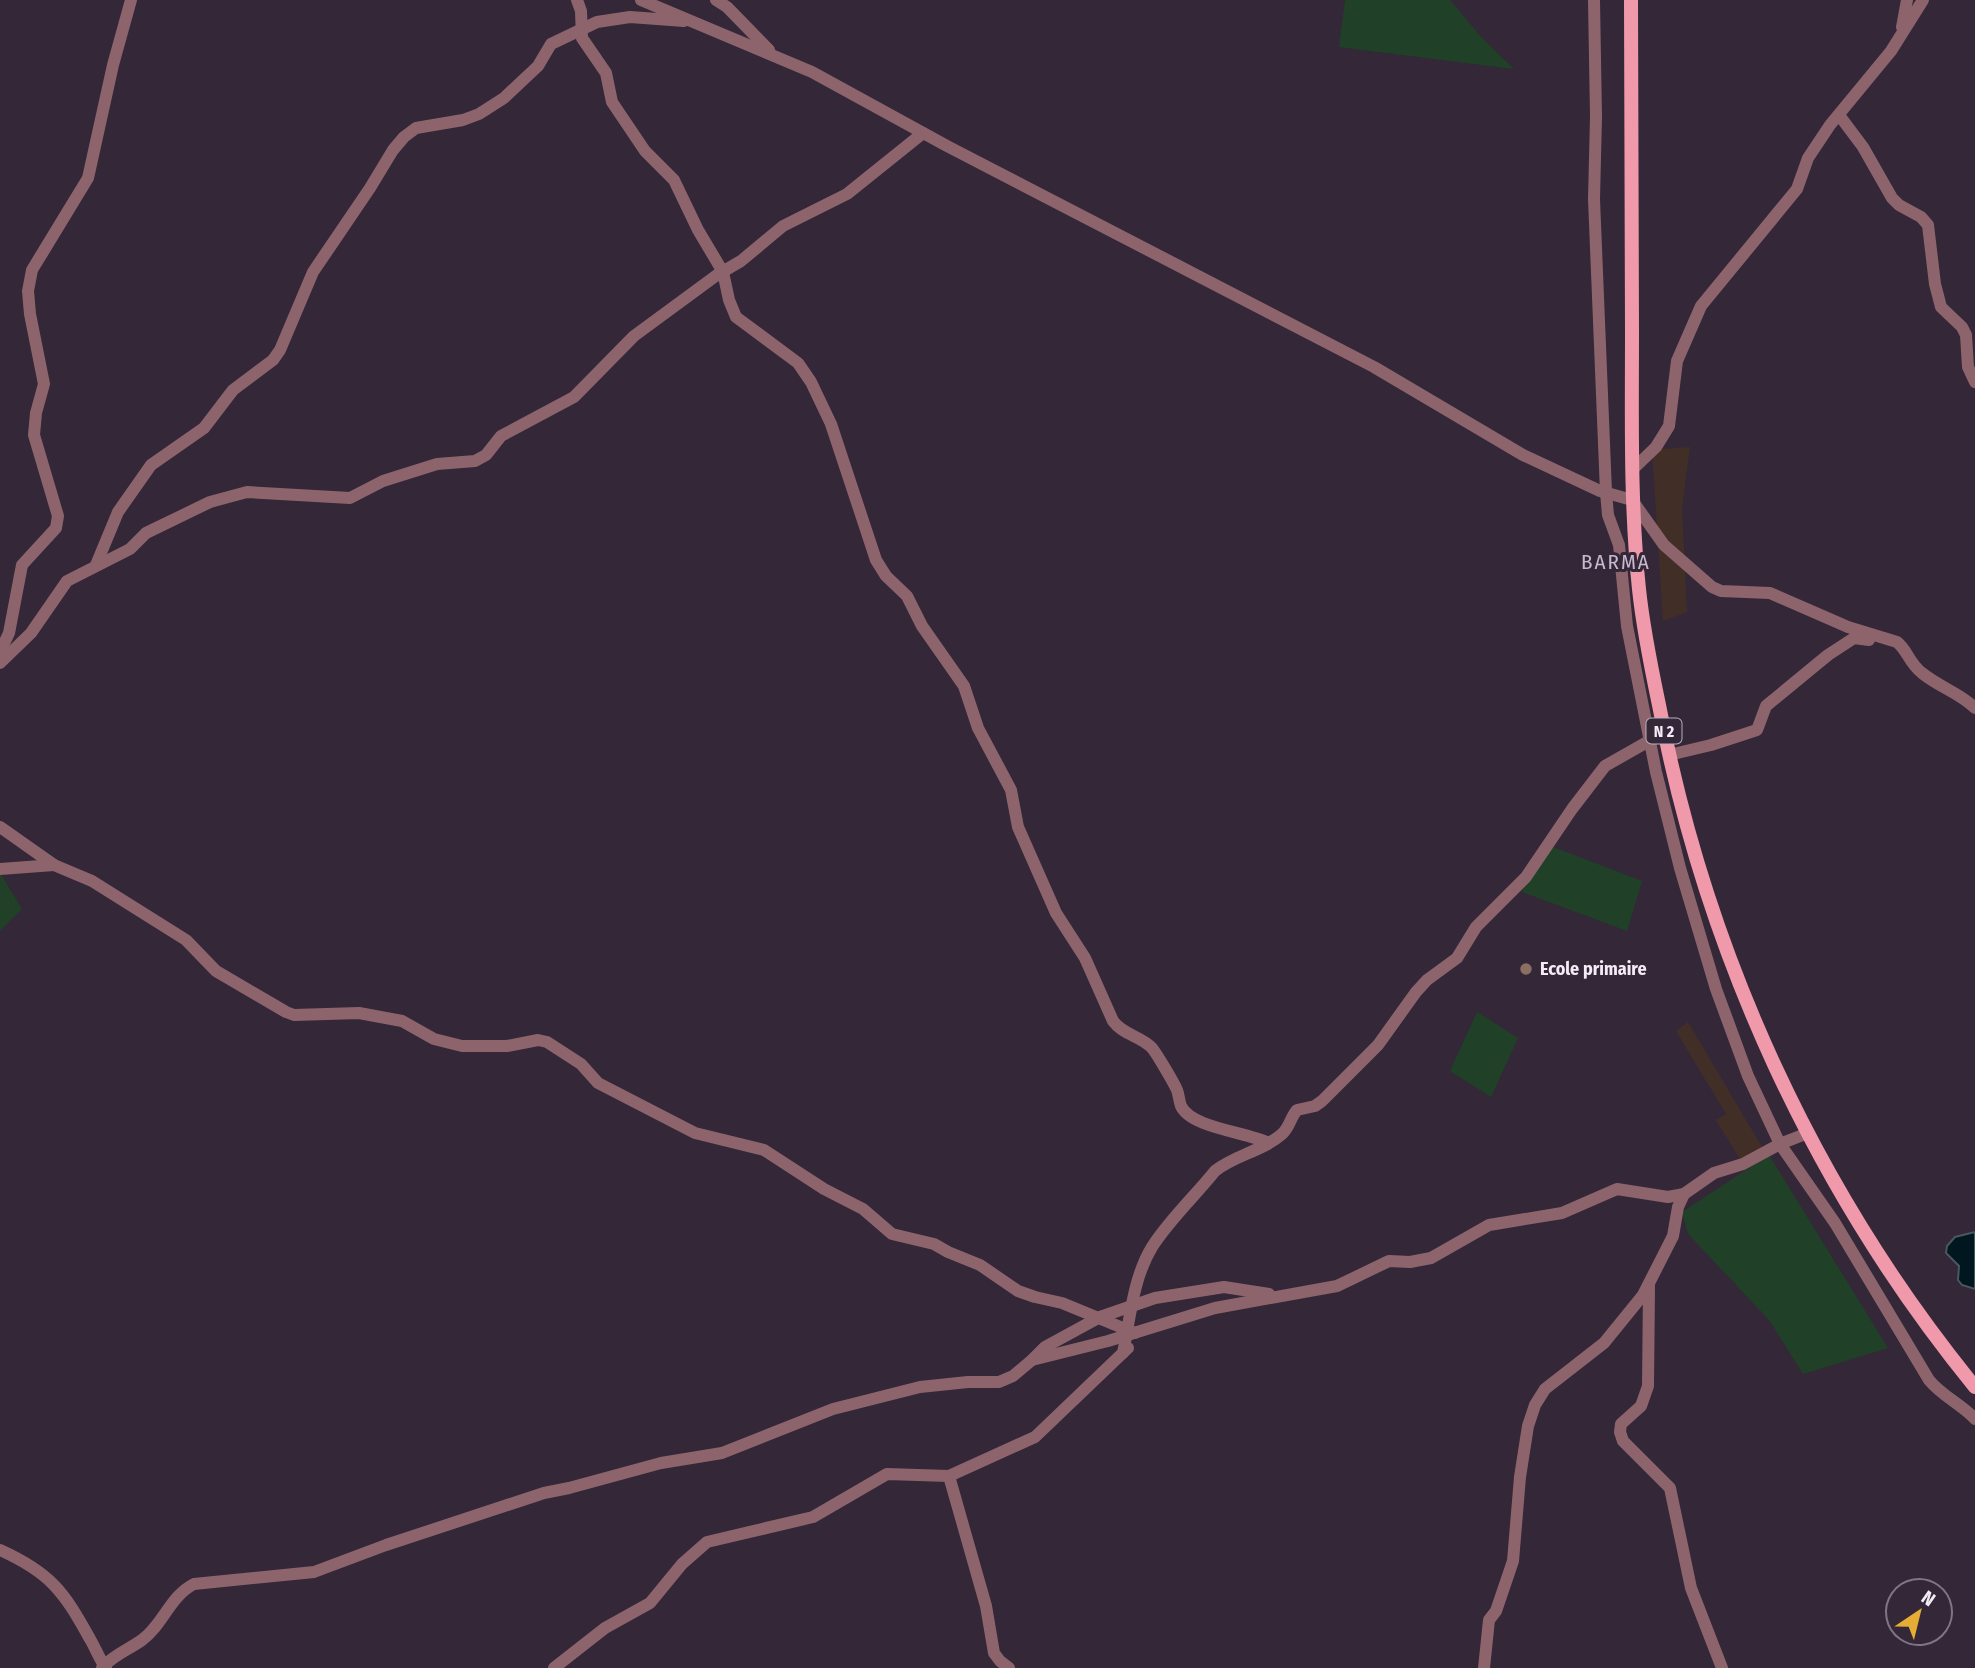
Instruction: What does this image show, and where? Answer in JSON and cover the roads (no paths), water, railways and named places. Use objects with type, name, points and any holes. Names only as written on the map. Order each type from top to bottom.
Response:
[{"type":"main road","name":"N 2","points":[[1631,0],[1632,500],[1640,592],[1669,755],[1717,923],[1756,1025],[1808,1133],[1866,1235],[1901,1289],[1975,1387]]},
{"type":"street","points":[[0,652],[9,633],[22,565],[56,528],[58,516],[34,435],[36,413],[44,384],[30,314],[28,290],[32,270],[88,178],[113,65],[131,0]]},
{"type":"street","points":[[577,0],[581,11],[582,38],[606,73],[612,102],[645,151],[674,180],[698,230],[723,272],[736,317],[798,363],[811,382],[831,424],[876,560],[886,576],[907,596],[922,626],[964,686],[978,728],[1011,790],[1018,827],[1056,913],[1085,958],[1113,1021],[1119,1028],[1150,1045],[1176,1088],[1181,1105],[1197,1121],[1254,1136],[1269,1143]]},
{"type":"street","points":[[641,0],[812,72],[1374,367],[1523,456],[1606,492],[1632,500],[1664,545],[1712,587],[1721,591],[1770,593],[1848,627],[1897,642],[1903,647],[1913,666],[1975,708]]},
{"type":"street","points":[[716,0],[727,7],[771,53]]},
{"type":"street","points":[[1594,0],[1594,199],[1608,515],[1619,545],[1627,625],[1649,741],[1680,868],[1716,989],[1748,1076],[1780,1144],[1835,1223],[1929,1380],[1938,1391],[1975,1419]]},
{"type":"street","points":[[1899,38],[1907,0]]},
{"type":"street","points":[[1632,470],[1656,447],[1670,426],[1677,361],[1700,306],[1797,189],[1808,158],[1899,38],[1923,0]]},
{"type":"street","points":[[96,565],[118,512],[151,465],[204,428],[233,390],[273,360],[280,350],[313,272],[393,150],[416,128],[463,120],[480,114],[504,98],[538,66],[551,44],[597,22],[631,18],[694,22]]},
{"type":"street","points":[[1839,115],[1870,158],[1892,198],[1899,205],[1922,217],[1928,225],[1935,284],[1941,307],[1962,327],[1966,335],[1968,367],[1975,382]]},
{"type":"street","points":[[0,663],[31,633],[68,582],[130,549],[146,533],[210,502],[247,492],[350,499],[383,481],[437,464],[475,461],[486,455],[501,436],[574,397],[634,336],[741,261],[783,226],[847,194],[923,132]]},
{"type":"street","points":[[1669,755],[1757,730],[1766,706],[1828,655],[1854,638],[1884,638]]},
{"type":"street","points":[[1123,1353],[1141,1273],[1152,1248],[1215,1171],[1227,1161],[1269,1143],[1288,1127],[1297,1110],[1315,1106],[1322,1101],[1378,1045],[1421,986],[1457,958],[1476,927],[1526,877],[1605,766],[1649,741]]},
{"type":"street","points":[[0,827],[54,865],[92,881],[186,940],[216,971],[285,1012],[294,1015],[359,1013],[402,1021],[434,1039],[462,1046],[507,1046],[537,1040],[547,1042],[581,1064],[598,1083],[695,1133],[764,1150],[824,1189],[863,1209],[892,1234],[934,1244],[980,1265],[1018,1291],[1100,1317],[1129,1332]]},
{"type":"street","points":[[0,869],[54,865]]},
{"type":"street","points":[[1032,1360],[1214,1308],[1337,1286],[1390,1261],[1410,1262],[1431,1258],[1489,1225],[1562,1213],[1618,1189],[1668,1197],[1684,1194],[1714,1173],[1743,1164],[1780,1144],[1808,1133]]},
{"type":"street","points":[[1484,1668],[1489,1620],[1496,1611],[1513,1561],[1520,1477],[1528,1426],[1535,1405],[1545,1389],[1604,1343],[1643,1295],[1673,1236],[1678,1207],[1684,1194]]},
{"type":"street","points":[[1649,1283],[1648,1386],[1641,1406],[1621,1424],[1619,1432],[1623,1441],[1670,1488],[1691,1588],[1722,1668]]},
{"type":"street","points":[[0,1550],[24,1561],[55,1583],[103,1667],[110,1659],[144,1639],[182,1590],[194,1584],[314,1572],[544,1493],[661,1462],[722,1453],[833,1409],[920,1387],[999,1382],[1013,1376],[1045,1346],[1100,1317],[1155,1298],[1224,1287],[1277,1296]]},
{"type":"street","points":[[554,1668],[605,1628],[650,1603],[682,1564],[707,1542],[813,1517],[887,1474],[949,1476],[1035,1437],[1149,1328]]},
{"type":"street","points":[[949,1476],[986,1606],[994,1653],[1009,1668]]},
{"type":"water","points":[[1975,1232],[1975,1289],[1962,1285],[1958,1280],[1959,1266],[1946,1253],[1947,1246],[1955,1237]]},
{"type":"place","name":"Ecole primaire","points":[[1526,969]]},
{"type":"district","name":"BARMA","points":[[1616,562]]}]
